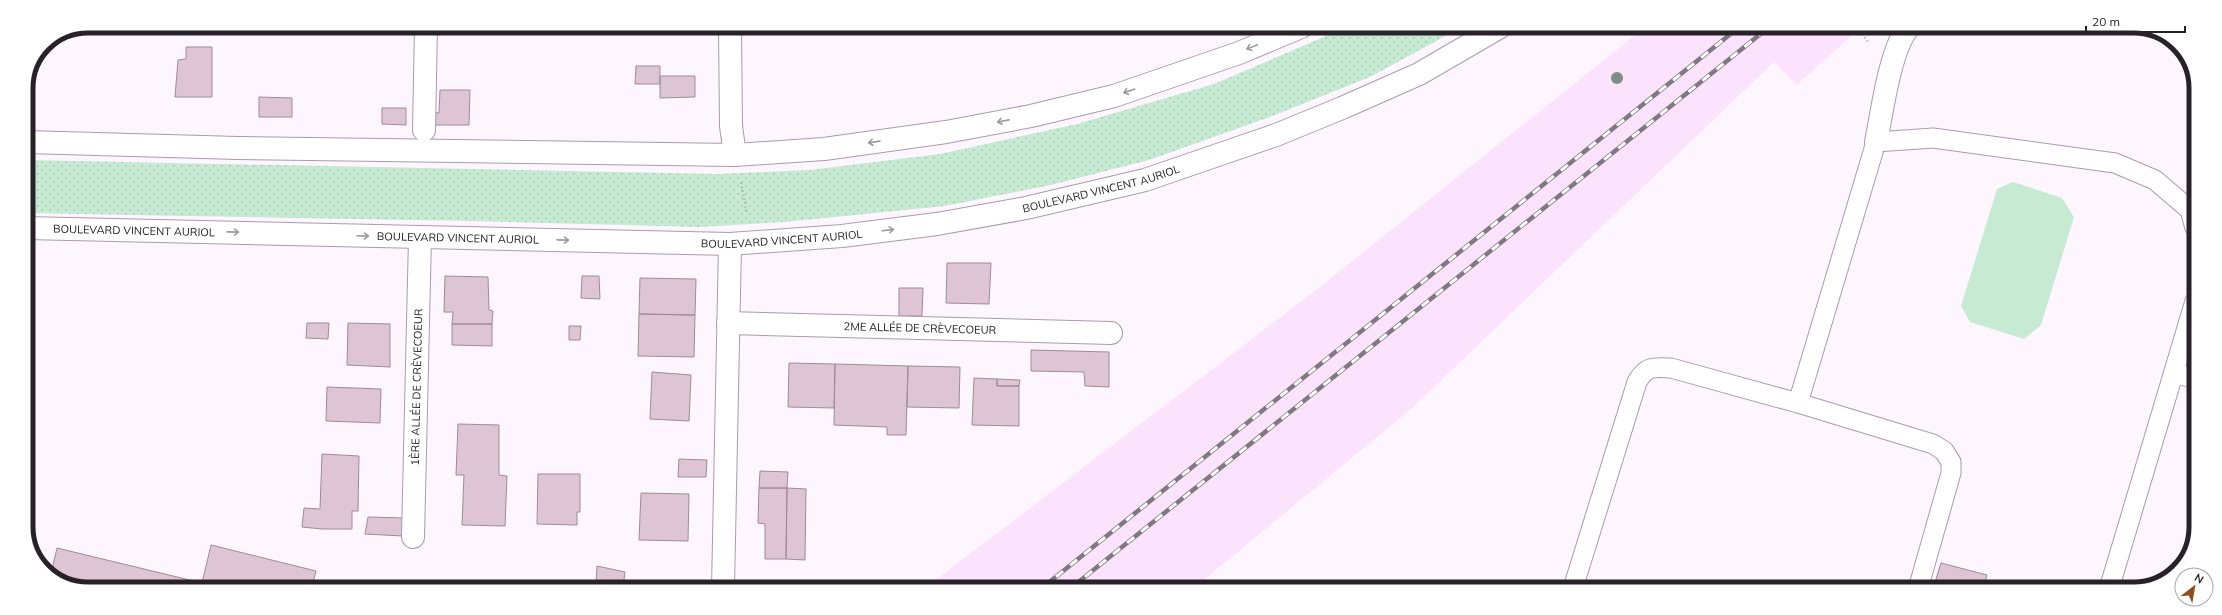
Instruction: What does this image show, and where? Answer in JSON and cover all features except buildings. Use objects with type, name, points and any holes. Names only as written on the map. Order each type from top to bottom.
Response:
[{"type":"main road","points":[[424,130],[426,33]]},
{"type":"main road","points":[[730,33],[731,126],[736,155]]},
{"type":"main road","points":[[33,142],[246,148],[736,155],[824,149],[946,132],[1030,116],[1114,96],[1239,52],[1286,33]]},
{"type":"main road","name":"BOULEVARD VINCENT AURIOL","points":[[33,228],[730,244],[842,236],[936,224],[1026,208],[1145,180],[1276,135],[1419,74],[1490,33]]},
{"type":"main road","points":[[1876,142],[1895,55],[1904,33]]},
{"type":"main road","name":"1ÈRE ALLÉE DE CRÈVECOEUR","points":[[414,537],[420,237]]},
{"type":"main road","points":[[723,582],[730,244]]},
{"type":"main road","name":"2ME ALLÉE DE CRÈVECOEUR","points":[[728,322],[1111,333]]},
{"type":"lane","points":[[1798,403],[1876,142],[1933,138],[2115,163],[2155,180],[2189,211]]},
{"type":"lane","points":[[2111,582],[2189,322]]},
{"type":"lane","points":[[1575,582],[1637,382],[1643,371],[1654,367],[1671,368],[1798,403],[1916,438],[1944,451],[1951,462],[1951,473],[1920,582]]},
{"type":"lane","points":[[2174,373],[2189,377]]},
{"type":"path","points":[[736,155],[753,242]]},
{"type":"shaded area","points":[[1638,33],[1854,33],[1797,85],[1774,62],[1411,409],[1201,582],[933,582],[1315,291]]},
{"type":"green space","points":[[1333,33],[1451,33],[1372,76],[1270,117],[1149,160],[1051,185],[945,206],[785,222],[699,227],[33,213],[33,160],[717,174],[810,170],[940,154],[1077,124],[1214,84]]},
{"type":"green space","points":[[2013,182],[2062,198],[2074,217],[2041,325],[2024,339],[1970,322],[1961,306],[1997,189]]},
{"type":"railway","points":[[1049,582],[1732,33]]},
{"type":"railway","points":[[1078,582],[1762,33]]}]
